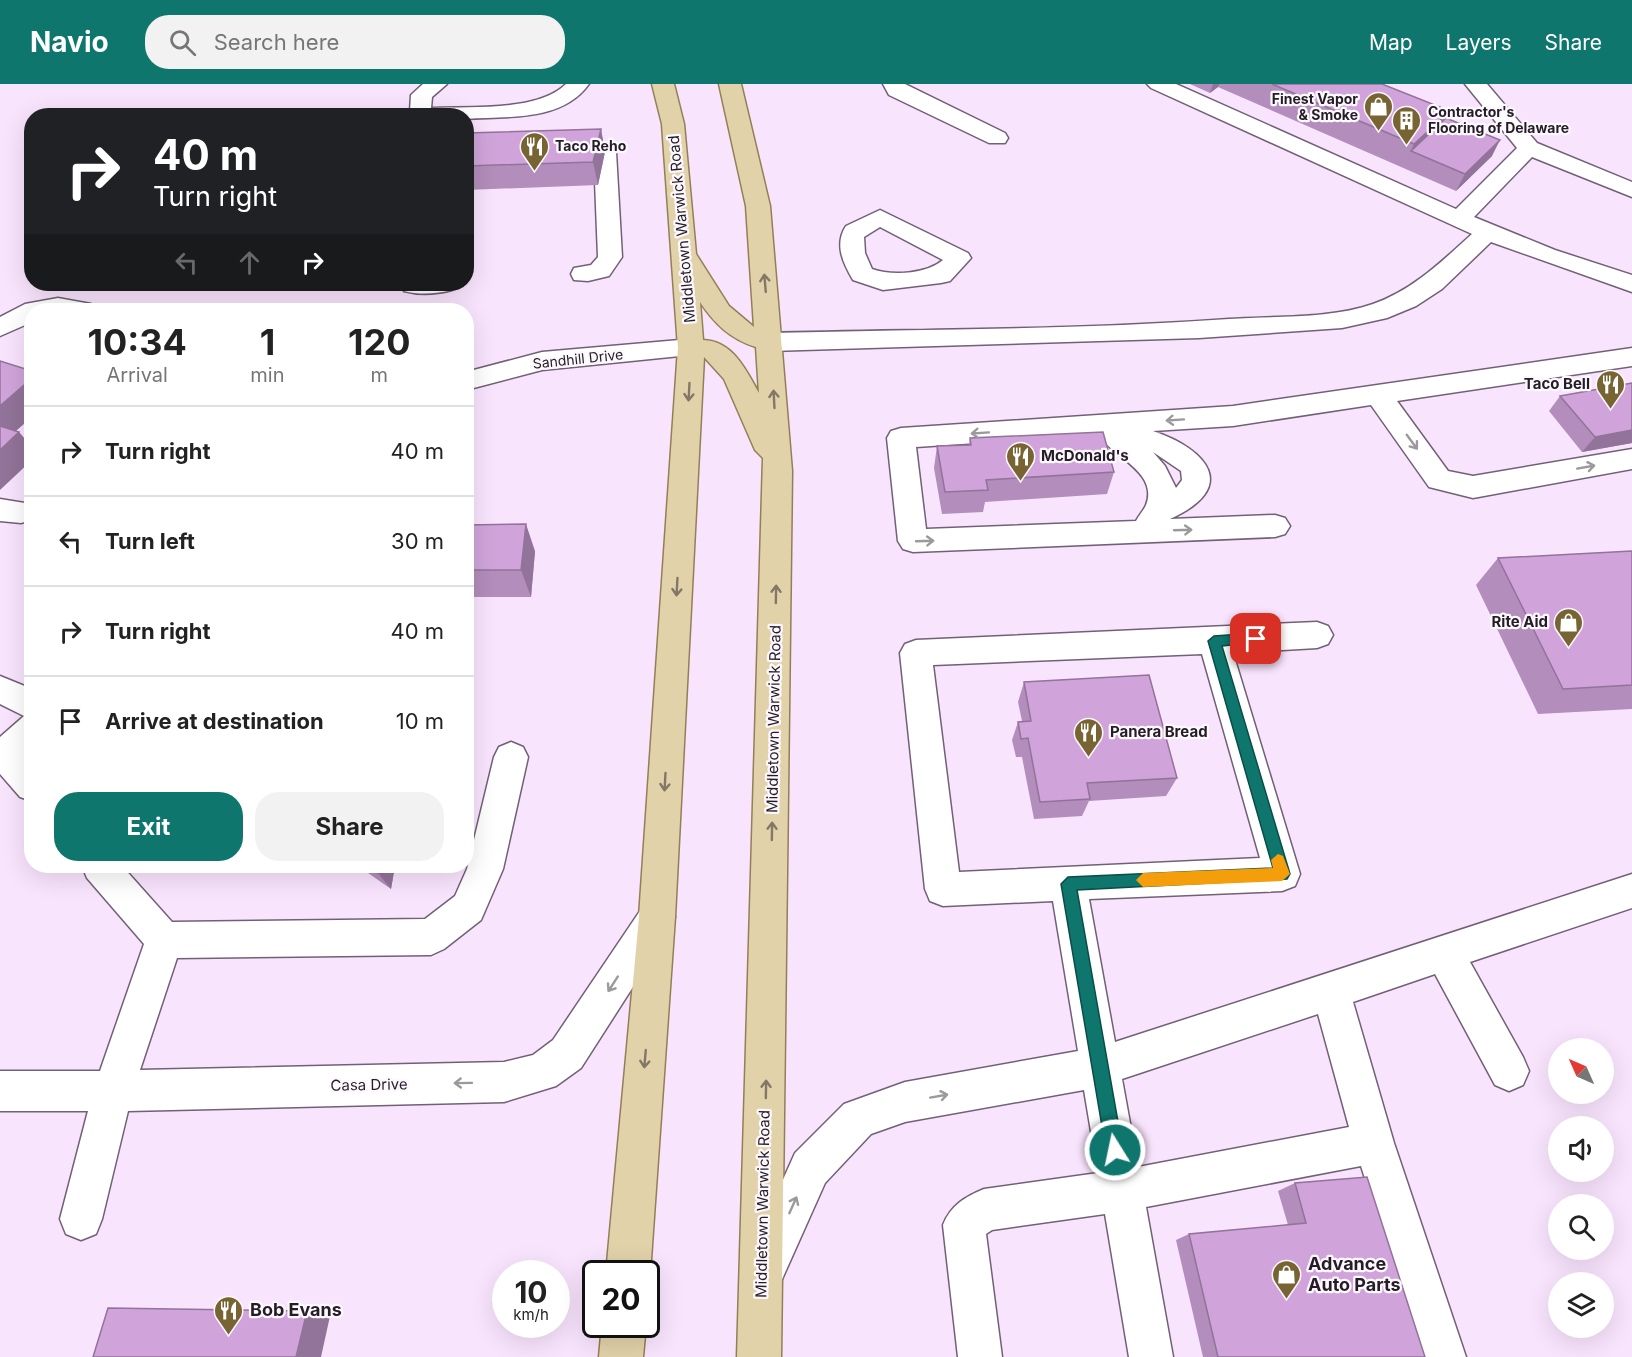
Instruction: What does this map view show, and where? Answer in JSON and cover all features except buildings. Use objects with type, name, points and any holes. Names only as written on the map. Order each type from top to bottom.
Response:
[{"type":"main road","name":"Middletown Warwick Road","points":[[629,1260],[657,917],[691,348],[673,124],[663,84]]},
{"type":"main road","name":"Middletown Warwick Road","points":[[730,84],[758,206],[778,471],[759,1357]]},
{"type":"main road","points":[[683,251],[717,309],[732,326],[753,338],[770,342]]},
{"type":"main road","points":[[691,348],[711,349],[723,356],[736,375],[778,471]]},
{"type":"main road","points":[[621,1357],[623,1338]]},
{"type":"street","points":[[421,108],[422,95],[436,84]]},
{"type":"street","points":[[474,112],[537,108],[565,97],[578,84]]},
{"type":"street","points":[[894,84],[897,90],[997,138]]},
{"type":"street","points":[[1158,84],[1488,232],[1546,255],[1632,284]]},
{"type":"street","points":[[1476,84],[1529,148],[1623,187],[1632,165]]},
{"type":"street","points":[[538,150],[585,147],[605,153],[598,217],[610,256],[606,267],[597,273],[583,274]]},
{"type":"street","points":[[1459,219],[1529,148]]},
{"type":"street","points":[[880,217],[959,258],[940,275],[883,282],[862,274],[852,253],[850,242],[854,231],[880,217]]},
{"type":"street","points":[[770,342],[1188,330],[1342,320],[1378,312],[1407,300],[1433,284],[1488,232]]},
{"type":"street","points":[[0,328],[24,316]]},
{"type":"street","name":"Sandhill Drive","points":[[474,379],[542,361],[691,348]]},
{"type":"street","points":[[1275,526],[913,542],[901,438],[1233,416],[1632,357]]},
{"type":"street","points":[[1378,395],[1439,480],[1473,487],[1632,459]]},
{"type":"street","points":[[1102,425],[1154,471],[1164,489],[1161,511],[1141,532]]},
{"type":"street","points":[[1214,641],[1282,874],[943,889],[916,653],[1317,635]]},
{"type":"street","points":[[0,689],[24,701]]},
{"type":"street","points":[[24,734],[2,757],[24,778]]},
{"type":"street","points":[[106,873],[164,940],[431,937],[468,908],[485,869],[512,757]]},
{"type":"street","points":[[1068,884],[1151,1357]]},
{"type":"street","points":[[761,1278],[810,1168],[858,1118],[904,1102],[1100,1067],[1632,891]]},
{"type":"street","name":"Casa Drive","points":[[0,1091],[113,1091],[504,1082],[542,1072],[567,1054],[657,917]]},
{"type":"street","points":[[81,1219],[113,1091],[164,940]]},
{"type":"street","points":[[1444,953],[1509,1071]]},
{"type":"street","points":[[1330,990],[1374,1143],[1444,1357]]},
{"type":"street","points":[[980,1357],[964,1225],[984,1210],[1122,1191],[1374,1143]]},
{"type":"slow traffic","points":[[1143,880],[1282,874],[1278,860]]},
{"type":"place","name":"Finest Vapor & Smoke","points":[[1379,132]]},
{"type":"place","name":"Contractor's Flooring of Delaware","points":[[1407,146]]},
{"type":"place","name":"Taco Reho","points":[[534,172]]},
{"type":"place","name":"Taco Bell","points":[[1611,410]]},
{"type":"place","name":"McDonald's","points":[[1020,482]]},
{"type":"place","name":"Rite Aid","points":[[1569,648]]},
{"type":"place","name":"Panera Bread","points":[[1089,758]]},
{"type":"place","name":"Advance Auto Parts","points":[[1287,1300]]},
{"type":"place","name":"Bob Evans","points":[[229,1336]]},
{"type":"route","points":[[1115,1150],[1068,884],[1282,874],[1214,641],[1256,639]]}]
